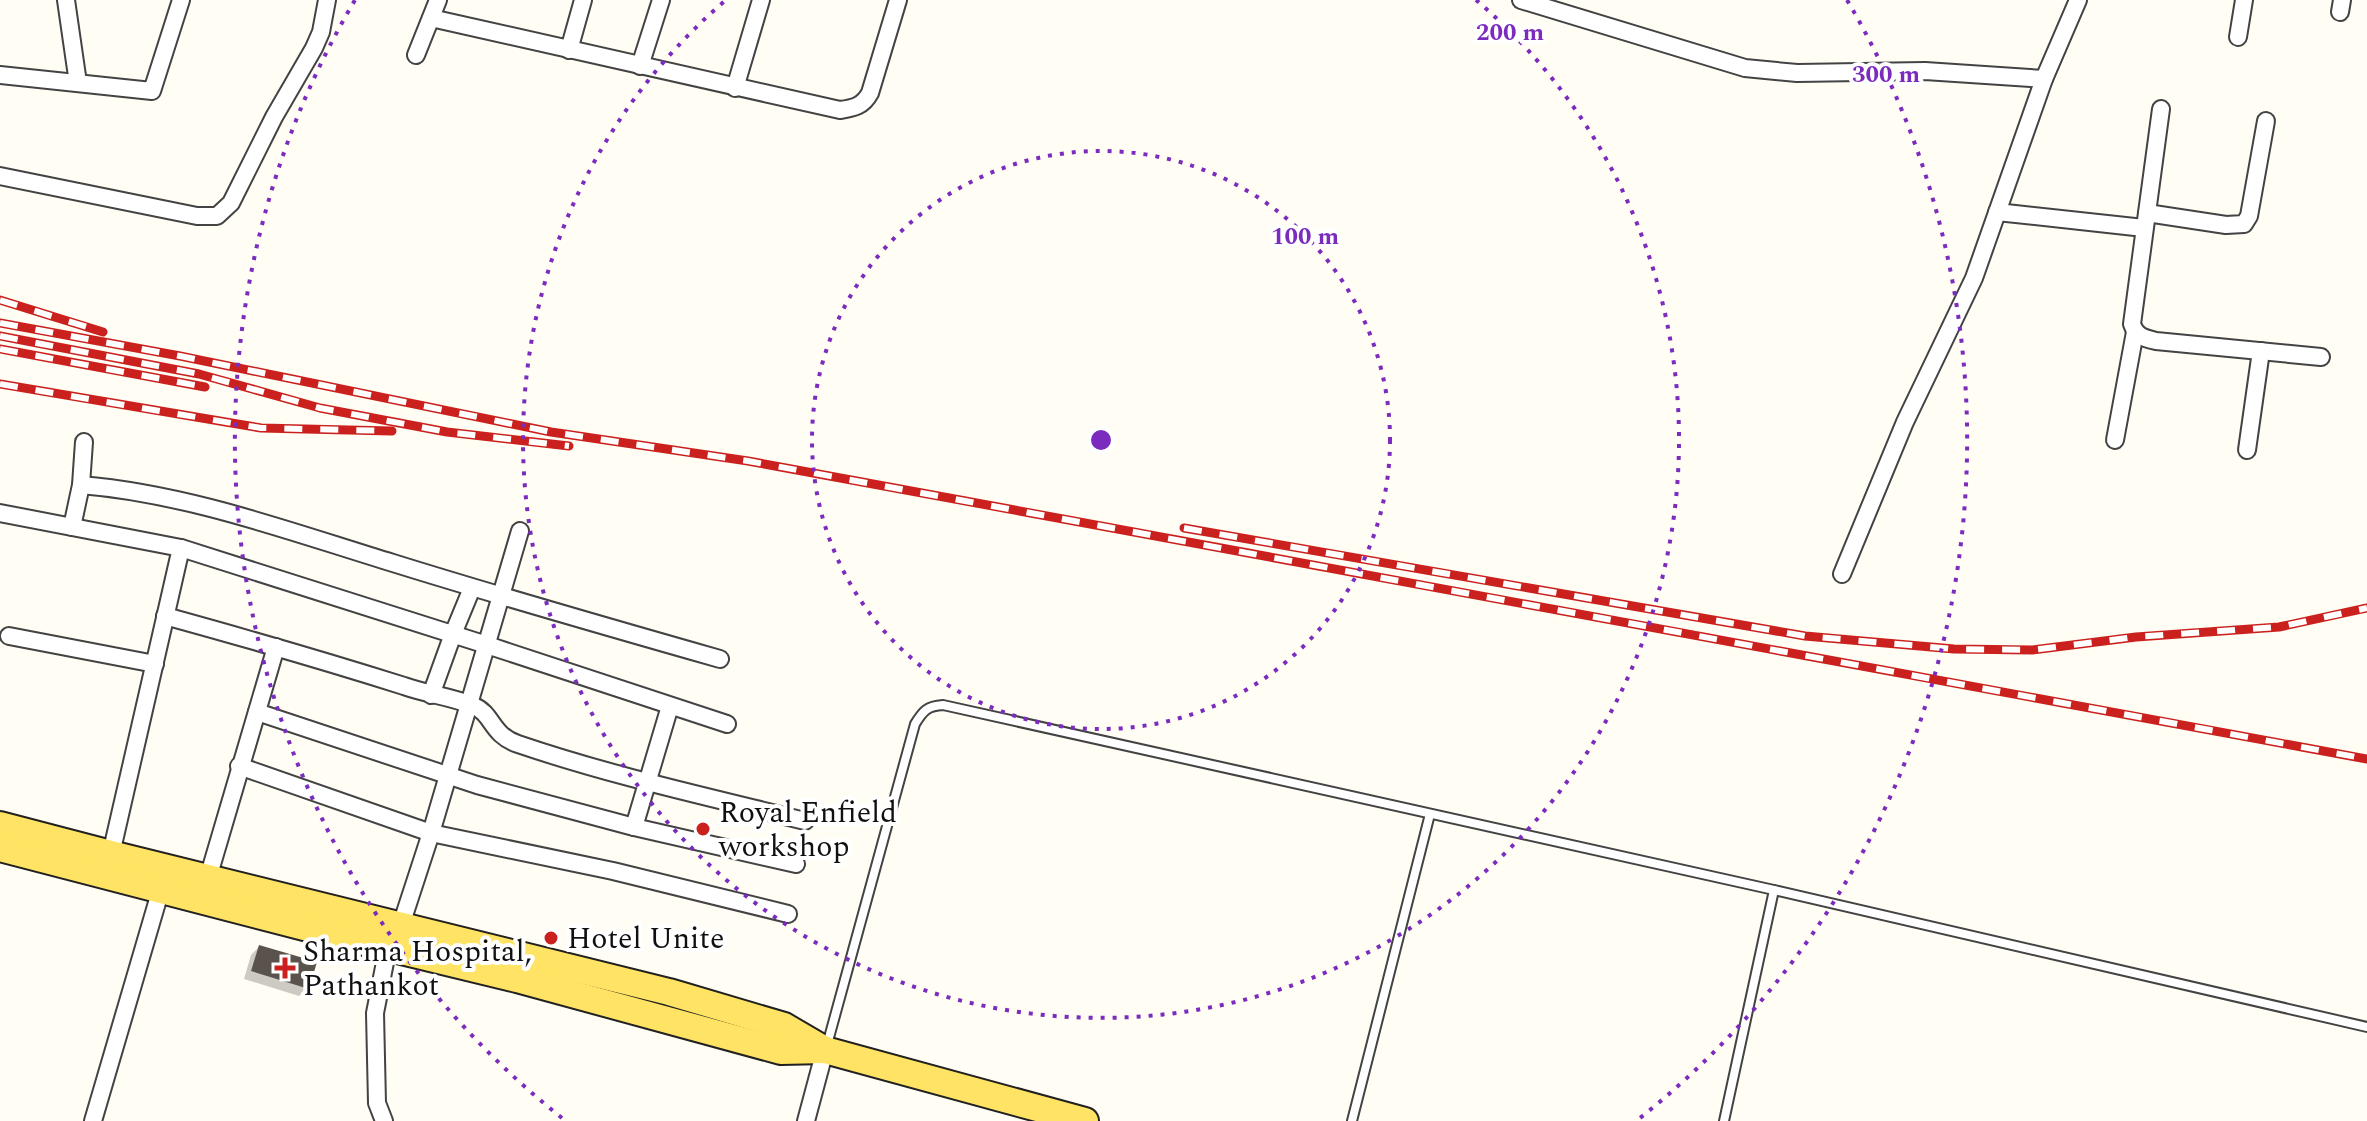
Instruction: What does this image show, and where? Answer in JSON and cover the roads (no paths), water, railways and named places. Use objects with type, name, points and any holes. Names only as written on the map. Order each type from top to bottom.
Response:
[{"type":"main road","points":[[0,825],[208,878],[395,936],[517,979],[781,1051],[825,1050],[1085,1121]]},
{"type":"main road","points":[[0,848],[161,889],[395,936]]},
{"type":"street","points":[[66,0],[78,83]]},
{"type":"street","points":[[0,75],[152,91],[181,0]]},
{"type":"street","points":[[0,176],[197,216],[217,216],[231,203],[274,117],[314,48],[321,32],[327,0]]},
{"type":"street","points":[[416,55],[438,0]]},
{"type":"street","points":[[569,50],[583,0]]},
{"type":"street","points":[[640,66],[661,0]]},
{"type":"street","points":[[735,88],[761,0]]},
{"type":"street","points":[[431,18],[840,110],[865,103],[898,0]]},
{"type":"street","points":[[1521,0],[1745,68],[1797,73],[1925,71],[2044,79]]},
{"type":"street","points":[[1842,574],[1905,422],[1974,278],[2044,79],[2078,0]]},
{"type":"street","points":[[2238,37],[2244,0]]},
{"type":"street","points":[[2115,440],[2135,332],[2132,324],[2161,109]]},
{"type":"street","points":[[1997,212],[2244,224],[2249,216],[2266,121]]},
{"type":"street","points":[[2135,332],[2156,341],[2321,357]]},
{"type":"street","points":[[2247,450],[2261,351]]},
{"type":"street","points":[[72,527],[81,485],[84,442]]},
{"type":"street","points":[[81,485],[117,488],[242,515],[472,588],[720,659]]},
{"type":"street","points":[[0,513],[181,548],[727,724]]},
{"type":"street","points":[[372,1121],[377,1103],[375,1013],[395,936],[431,833],[520,531]]},
{"type":"street","points":[[111,854],[181,548]]},
{"type":"street","points":[[431,695],[472,588]]},
{"type":"street","points":[[165,616],[470,705],[485,714],[501,736],[514,742],[648,782],[805,821]]},
{"type":"street","points":[[9,636],[155,664]]},
{"type":"street","points":[[208,878],[276,647]]},
{"type":"street","points":[[634,827],[670,706]]},
{"type":"street","points":[[257,712],[448,775],[634,827],[796,864]]},
{"type":"street","points":[[239,766],[431,833],[613,871],[788,914]]},
{"type":"street","points":[[93,1121],[161,889]]},
{"type":"street","points":[[806,1121],[825,1050]]},
{"type":"street","points":[[377,1103],[384,1121]]},
{"type":"lane","points":[[825,1050],[915,724],[923,711],[931,706],[960,708],[1774,890],[2367,1027]]},
{"type":"lane","points":[[1352,1121],[1430,814]]},
{"type":"lane","points":[[1724,1121],[1774,890]]},
{"type":"railway","points":[[0,300],[103,332]]},
{"type":"railway","points":[[0,323],[180,356],[551,432],[748,461],[2367,759]]},
{"type":"railway","points":[[0,336],[199,374],[320,408],[447,432],[569,446]]},
{"type":"railway","points":[[0,349],[205,387]]},
{"type":"railway","points":[[0,384],[261,428],[392,431]]},
{"type":"railway","points":[[1184,528],[1805,636],[1954,649],[2032,650],[2136,637],[2279,627],[2367,608]]},
{"type":"place","name":"Royal Enfield workshop","points":[[703,829]]},
{"type":"place","name":"Hotel Unite","points":[[551,938]]},
{"type":"place","name":"Sharma Hospital, Pathankot","points":[[285,968]]}]
